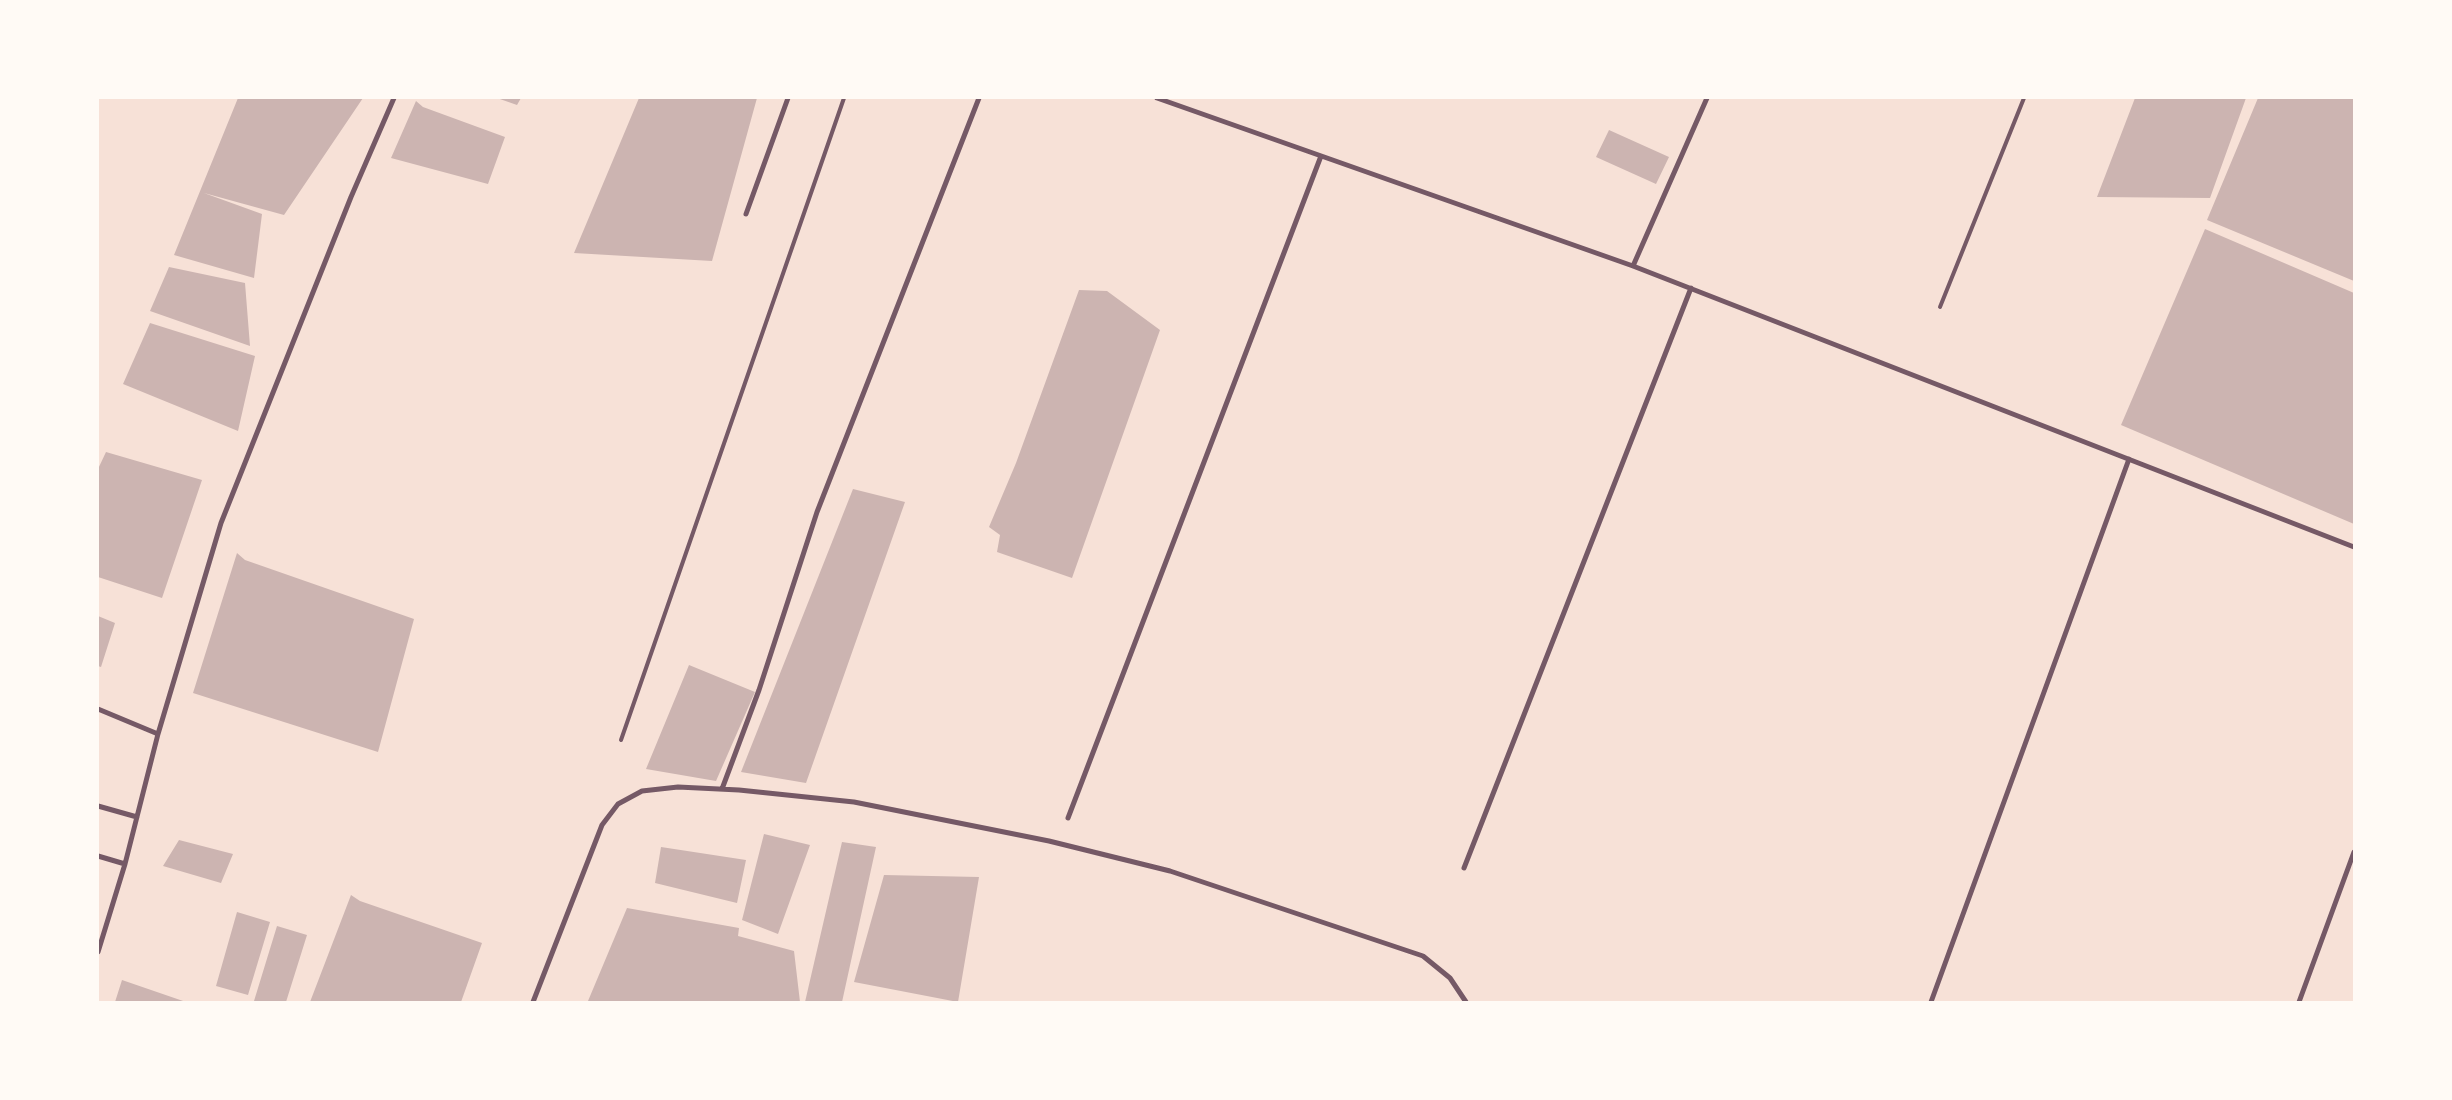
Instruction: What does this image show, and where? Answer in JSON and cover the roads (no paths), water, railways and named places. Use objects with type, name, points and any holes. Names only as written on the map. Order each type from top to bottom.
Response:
[{"type":"street","points":[[98,952],[125,864],[158,734],[221,523],[351,197],[394,98]]},
{"type":"street","points":[[746,214],[788,98]]},
{"type":"street","points":[[722,789],[759,690],[816,512],[978,98]]},
{"type":"street","points":[[1157,98],[1633,266],[2354,547]]},
{"type":"street","points":[[1633,266],[1707,98]]},
{"type":"street","points":[[1068,818],[1321,156]]},
{"type":"street","points":[[1464,868],[1691,288]]},
{"type":"street","points":[[1931,1002],[2129,458]]},
{"type":"street","points":[[98,709],[158,734]]},
{"type":"street","points":[[533,1002],[602,826],[618,804],[642,791],[678,787],[722,789],[854,802],[1049,841],[1170,871],[1423,956],[1450,978],[1466,1002]]},
{"type":"street","points":[[98,806],[137,817]]},
{"type":"street","points":[[2299,1002],[2354,852]]},
{"type":"street","points":[[98,856],[125,864]]},
{"type":"lane","points":[[620,740],[844,98]]},
{"type":"lane","points":[[1940,307],[2024,98]]}]
